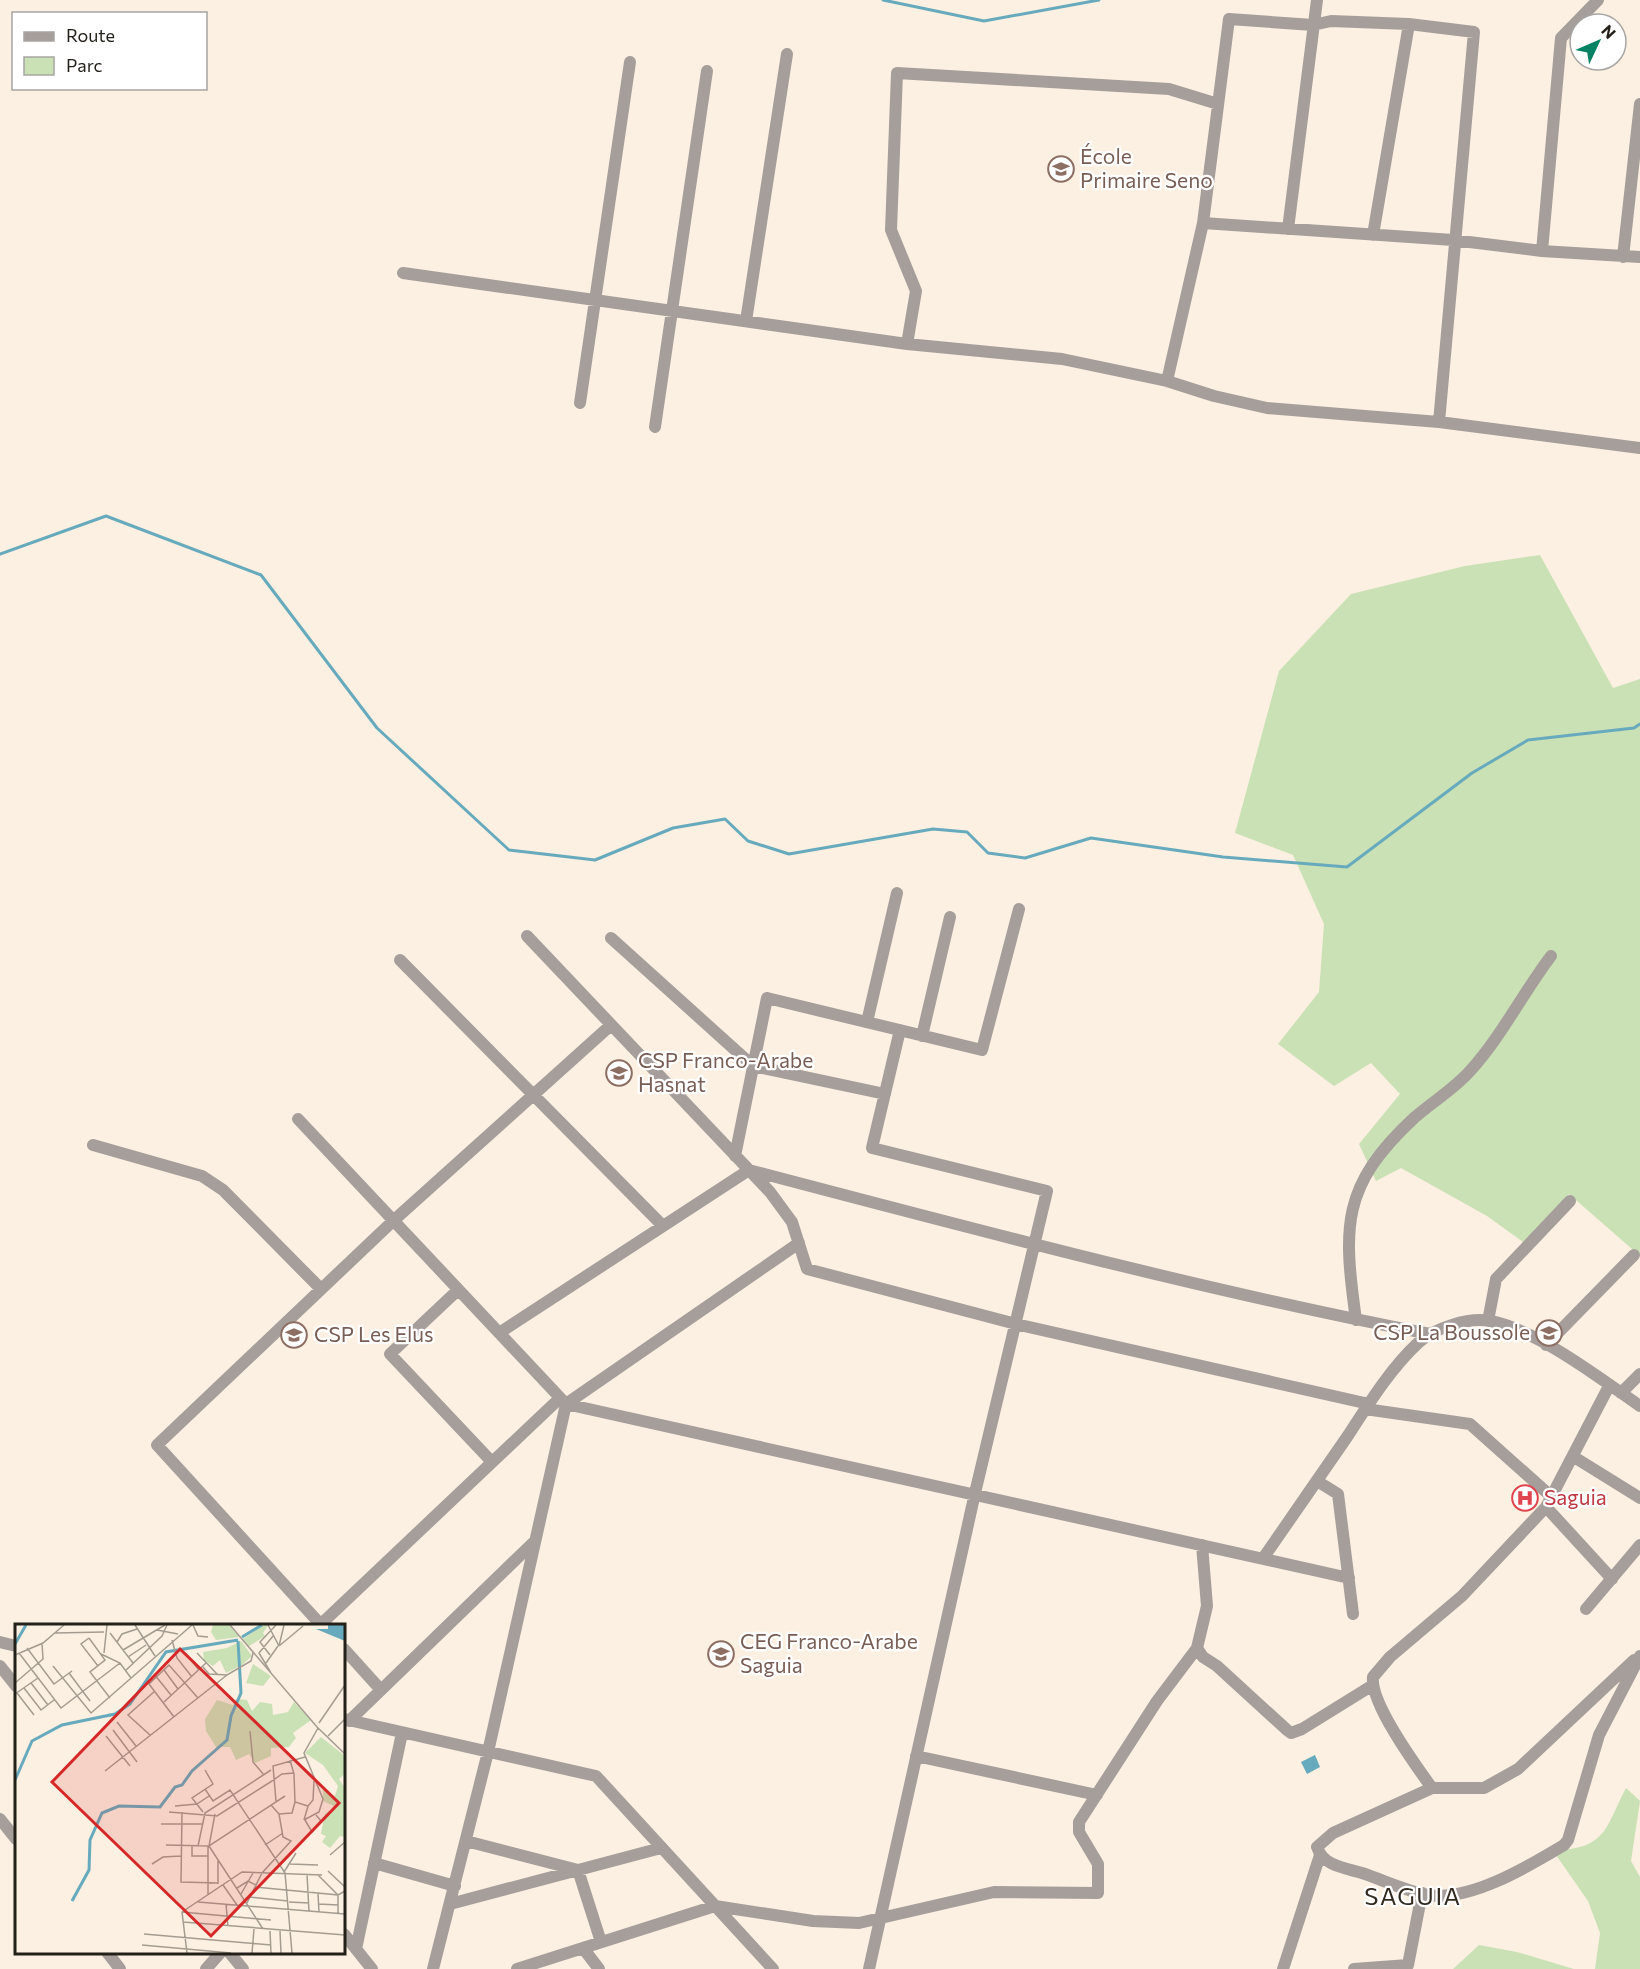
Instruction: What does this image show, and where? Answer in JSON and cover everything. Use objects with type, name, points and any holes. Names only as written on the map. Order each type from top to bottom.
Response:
[{"type":"street","points":[[1288,229],[1317,0]]},
{"type":"street","points":[[1542,251],[1561,38],[1598,0]]},
{"type":"street","points":[[1167,381],[1203,223],[1229,19],[1314,25],[1331,21],[1409,24],[1474,32],[1439,422]]},
{"type":"street","points":[[1373,235],[1409,24]]},
{"type":"street","points":[[746,321],[787,54]]},
{"type":"street","points":[[580,403],[630,62]]},
{"type":"street","points":[[655,427],[707,71]]},
{"type":"street","points":[[907,344],[916,291],[891,230],[897,73],[1169,89],[1218,104]]},
{"type":"street","points":[[1623,256],[1640,104]]},
{"type":"street","points":[[1203,223],[1454,240],[1542,251],[1640,257]]},
{"type":"street","points":[[403,273],[907,344],[1062,359],[1167,381],[1214,396],[1267,408],[1439,422],[1640,448]]},
{"type":"street","points":[[867,1022],[897,892]]},
{"type":"street","points":[[735,1156],[767,998],[982,1050],[1019,909]]},
{"type":"street","points":[[922,1036],[950,916]]},
{"type":"street","points":[[526,936],[735,1156],[792,1222],[807,1269],[1016,1324],[1367,1407],[1470,1424],[1550,1502],[1612,1579]]},
{"type":"street","points":[[611,938],[753,1066],[885,1094]]},
{"type":"street","points":[[1356,1320],[1348,1228],[1361,1182],[1369,1167],[1413,1119],[1448,1094],[1478,1062],[1551,956]]},
{"type":"street","points":[[400,960],[663,1226]]},
{"type":"street","points":[[319,1624],[157,1445],[393,1221],[611,1025]]},
{"type":"street","points":[[869,1969],[975,1493],[1047,1191],[872,1148],[900,1030]]},
{"type":"street","points":[[298,1119],[563,1401],[1264,1557],[1349,1578]]},
{"type":"street","points":[[93,1144],[202,1176],[223,1190],[321,1289]]},
{"type":"street","points":[[499,1333],[748,1170],[1035,1245],[1356,1320],[1430,1334]]},
{"type":"street","points":[[1488,1321],[1496,1279],[1570,1201]]},
{"type":"street","points":[[321,1624],[492,1462],[563,1401],[799,1243]]},
{"type":"street","points":[[1546,1345],[1634,1255]]},
{"type":"street","points":[[458,1290],[390,1354],[492,1462]]},
{"type":"street","points":[[1264,1557],[1367,1407],[1406,1356],[1430,1334],[1468,1322],[1488,1321],[1523,1332],[1640,1406]]},
{"type":"street","points":[[1622,1393],[1640,1374]]},
{"type":"street","points":[[1432,1788],[1390,1725],[1373,1685],[1373,1677],[1390,1657],[1461,1596],[1550,1502],[1609,1386]]},
{"type":"street","points":[[434,1969],[488,1752],[535,1541],[563,1401]]},
{"type":"street","points":[[1574,1456],[1640,1498]]},
{"type":"street","points":[[1317,1481],[1338,1494],[1353,1614]]},
{"type":"street","points":[[346,1720],[381,1690],[535,1541]]},
{"type":"street","points":[[517,1969],[715,1906],[813,1921],[859,1923],[994,1892],[1098,1893],[1098,1864],[1077,1828],[1157,1701],[1197,1648],[1207,1606],[1202,1545]]},
{"type":"street","points":[[1586,1609],[1640,1545]]},
{"type":"street","points":[[0,1642],[15,1646]]},
{"type":"street","points":[[1197,1648],[1203,1657],[1217,1666],[1291,1732],[1302,1729],[1373,1685]]},
{"type":"street","points":[[345,1650],[381,1690]]},
{"type":"street","points":[[1640,1655],[1599,1735],[1568,1840],[1564,1845],[1468,1894],[1422,1893],[1335,1865],[1320,1855],[1317,1847],[1333,1833],[1432,1788],[1484,1788],[1518,1770],[1640,1655]]},
{"type":"street","points":[[0,1666],[15,1685]]},
{"type":"street","points":[[346,1720],[596,1776],[773,1969]]},
{"type":"street","points":[[356,1949],[402,1733]]},
{"type":"street","points":[[916,1756],[1097,1795]]},
{"type":"street","points":[[0,1819],[15,1838]]},
{"type":"street","points":[[466,1841],[578,1870]]},
{"type":"street","points":[[450,1904],[662,1848]]},
{"type":"street","points":[[1283,1969],[1320,1855]]},
{"type":"street","points":[[374,1863],[454,1886]]},
{"type":"street","points":[[578,1870],[601,1942]]},
{"type":"street","points":[[1354,1969],[1408,1965],[1422,1893]]},
{"type":"street","points":[[345,1935],[372,1969]]},
{"type":"street","points":[[583,1948],[599,1969]]},
{"type":"street","points":[[108,1954],[120,1969]]},
{"type":"street","points":[[206,1969],[220,1954]]},
{"type":"street","points":[[230,1954],[243,1969]]},
{"type":"green space","points":[[1540,555],[1613,688],[1640,679],[1640,1256],[1569,1194],[1523,1242],[1487,1216],[1401,1168],[1376,1181],[1359,1144],[1400,1094],[1371,1063],[1334,1086],[1278,1044],[1319,992],[1324,924],[1293,855],[1235,833],[1279,671],[1351,594],[1465,566]]},
{"type":"green space","points":[[1626,1788],[1640,1801],[1631,1861],[1640,1877],[1640,1969],[1595,1969],[1600,1933],[1588,1901],[1556,1855],[1560,1850],[1576,1848],[1596,1839],[1609,1824]]},
{"type":"green space","points":[[1479,1945],[1517,1952],[1574,1969],[1453,1969]]},
{"type":"water","points":[[1315,1755],[1320,1767],[1307,1774],[1301,1762]]},
{"type":"waterway","points":[[883,0],[984,21],[1099,0]]},
{"type":"waterway","points":[[0,554],[106,516],[261,575],[377,728],[509,850],[595,860],[673,828],[725,819],[748,841],[789,854],[933,829],[967,832],[988,853],[1025,858],[1091,838],[1223,857],[1347,867],[1472,773],[1528,740],[1634,728],[1640,724]]},
{"type":"place","name":"École Primaire Seno","points":[[1061,169]]},
{"type":"place","name":"CSP Franco-Arabe Hasnat","points":[[619,1073]]},
{"type":"place","name":"CSP La Boussole","points":[[1549,1333]]},
{"type":"place","name":"CSP Les Elus","points":[[294,1335]]},
{"type":"place","name":"Saguia","points":[[1525,1498]]},
{"type":"place","name":"CEG Franco-Arabe Saguia","points":[[721,1654]]},
{"type":"district","name":"SAGUIA","points":[[1413,1897]]}]
